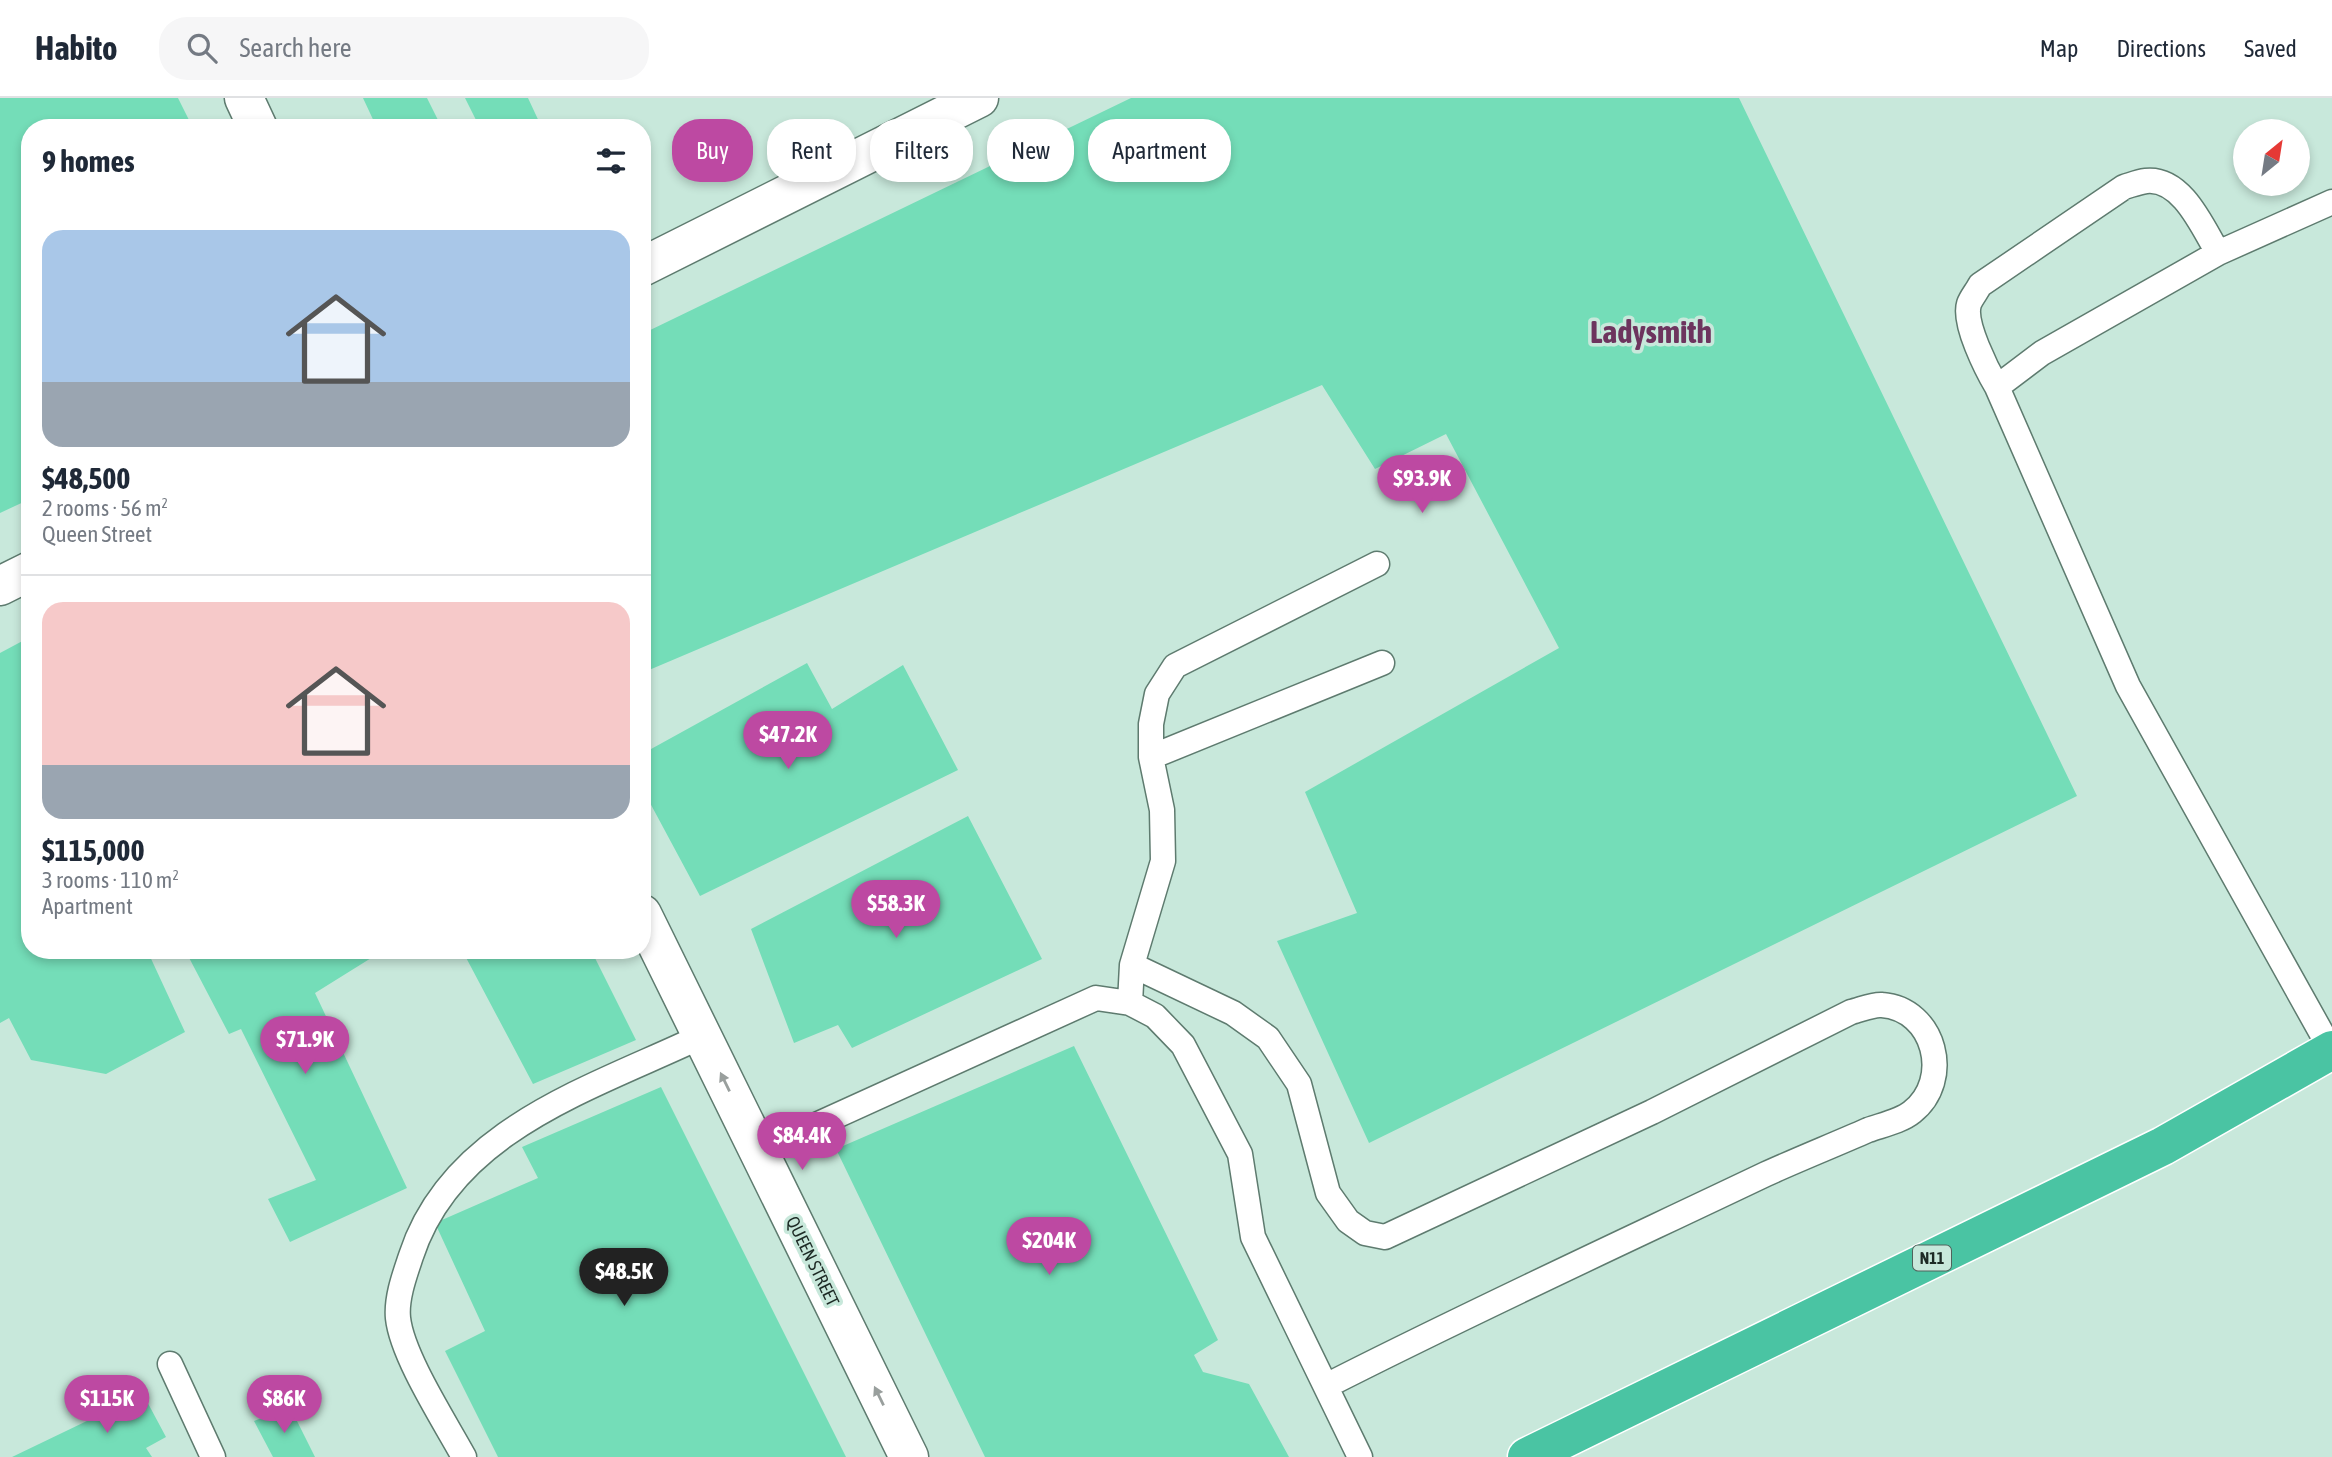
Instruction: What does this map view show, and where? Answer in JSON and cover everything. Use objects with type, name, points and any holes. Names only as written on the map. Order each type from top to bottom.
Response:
[{"type":"highway","name":"N11","points":[[1527,1457],[2163,1146],[2331,1050]]},
{"type":"street","points":[[244,98],[254,119]]},
{"type":"street","points":[[651,262],[979,98]]},
{"type":"street","points":[[0,586],[21,576]]},
{"type":"street","name":"QUEEN STREET","points":[[651,932],[909,1457]]},
{"type":"lane","points":[[2218,253],[2191,208],[2172,188],[2148,180],[2124,187],[1980,285],[1968,305],[1971,327],[1988,372],[1997,387],[2127,686],[2331,1050]]},
{"type":"lane","points":[[1997,387],[2042,353],[2218,253],[2332,202]]},
{"type":"lane","points":[[1130,1003],[1132,965],[1163,861],[1162,810],[1151,757],[1151,724],[1157,694],[1175,666],[1377,564]]},
{"type":"lane","points":[[1151,757],[1382,663]]},
{"type":"lane","points":[[1132,965],[1233,1013],[1268,1038],[1299,1084],[1328,1193],[1348,1221],[1365,1233],[1385,1237],[1653,1112],[1851,1012],[1880,1004],[1900,1009],[1919,1021],[1930,1045],[1936,1069],[1931,1092],[1911,1113],[1785,1165],[1442,1327],[1326,1386]]},
{"type":"lane","points":[[759,1151],[1096,998],[1130,1003],[1155,1016],[1183,1045],[1240,1154],[1253,1237],[1360,1457]]},
{"type":"lane","points":[[464,1457],[412,1358],[398,1317],[404,1279],[420,1229],[446,1188],[490,1143],[529,1118],[702,1036]]},
{"type":"lane","points":[[170,1364],[213,1457]]},
{"type":"building","points":[[0,98],[178,98],[188,119],[21,119],[21,503],[0,513]]},
{"type":"building","points":[[363,98],[427,98],[438,119],[373,119]]},
{"type":"building","points":[[465,98],[528,98],[538,119],[476,119]]},
{"type":"building","points":[[1131,98],[1739,98],[2077,796],[1369,1143],[1277,941],[1357,913],[1305,792],[1559,648],[1446,434],[1375,469],[1322,385],[651,669],[651,330],[957,182],[973,182],[973,174],[987,167],[987,182],[1074,182],[1074,126]]},
{"type":"building","points":[[21,642],[21,959],[151,959],[185,1032],[106,1074],[31,1060],[9,1018],[0,1023],[0,653]]},
{"type":"building","points":[[807,663],[832,709],[903,665],[958,770],[700,896],[651,805],[651,749]]},
{"type":"building","points":[[968,816],[1042,959],[852,1048],[838,1025],[794,1043],[751,929]]},
{"type":"building","points":[[190,959],[370,959],[315,993],[407,1188],[290,1242],[268,1199],[316,1180],[241,1029],[229,1034]]},
{"type":"building","points":[[467,959],[596,959],[636,1040],[533,1084]]},
{"type":"building","points":[[1074,1046],[1218,1340],[1194,1355],[1203,1372],[1249,1384],[1289,1457],[985,1457],[836,1149]]},
{"type":"building","points":[[661,1087],[846,1457],[498,1457],[445,1351],[485,1331],[435,1223],[538,1178],[522,1147]]},
{"type":"building","points":[[143,1394],[166,1437],[146,1448],[152,1457],[12,1457]]},
{"type":"building","points":[[290,1407],[315,1457],[273,1457],[254,1421]]},
{"type":"district","name":"Ladysmith","points":[[1651,331]]}]
